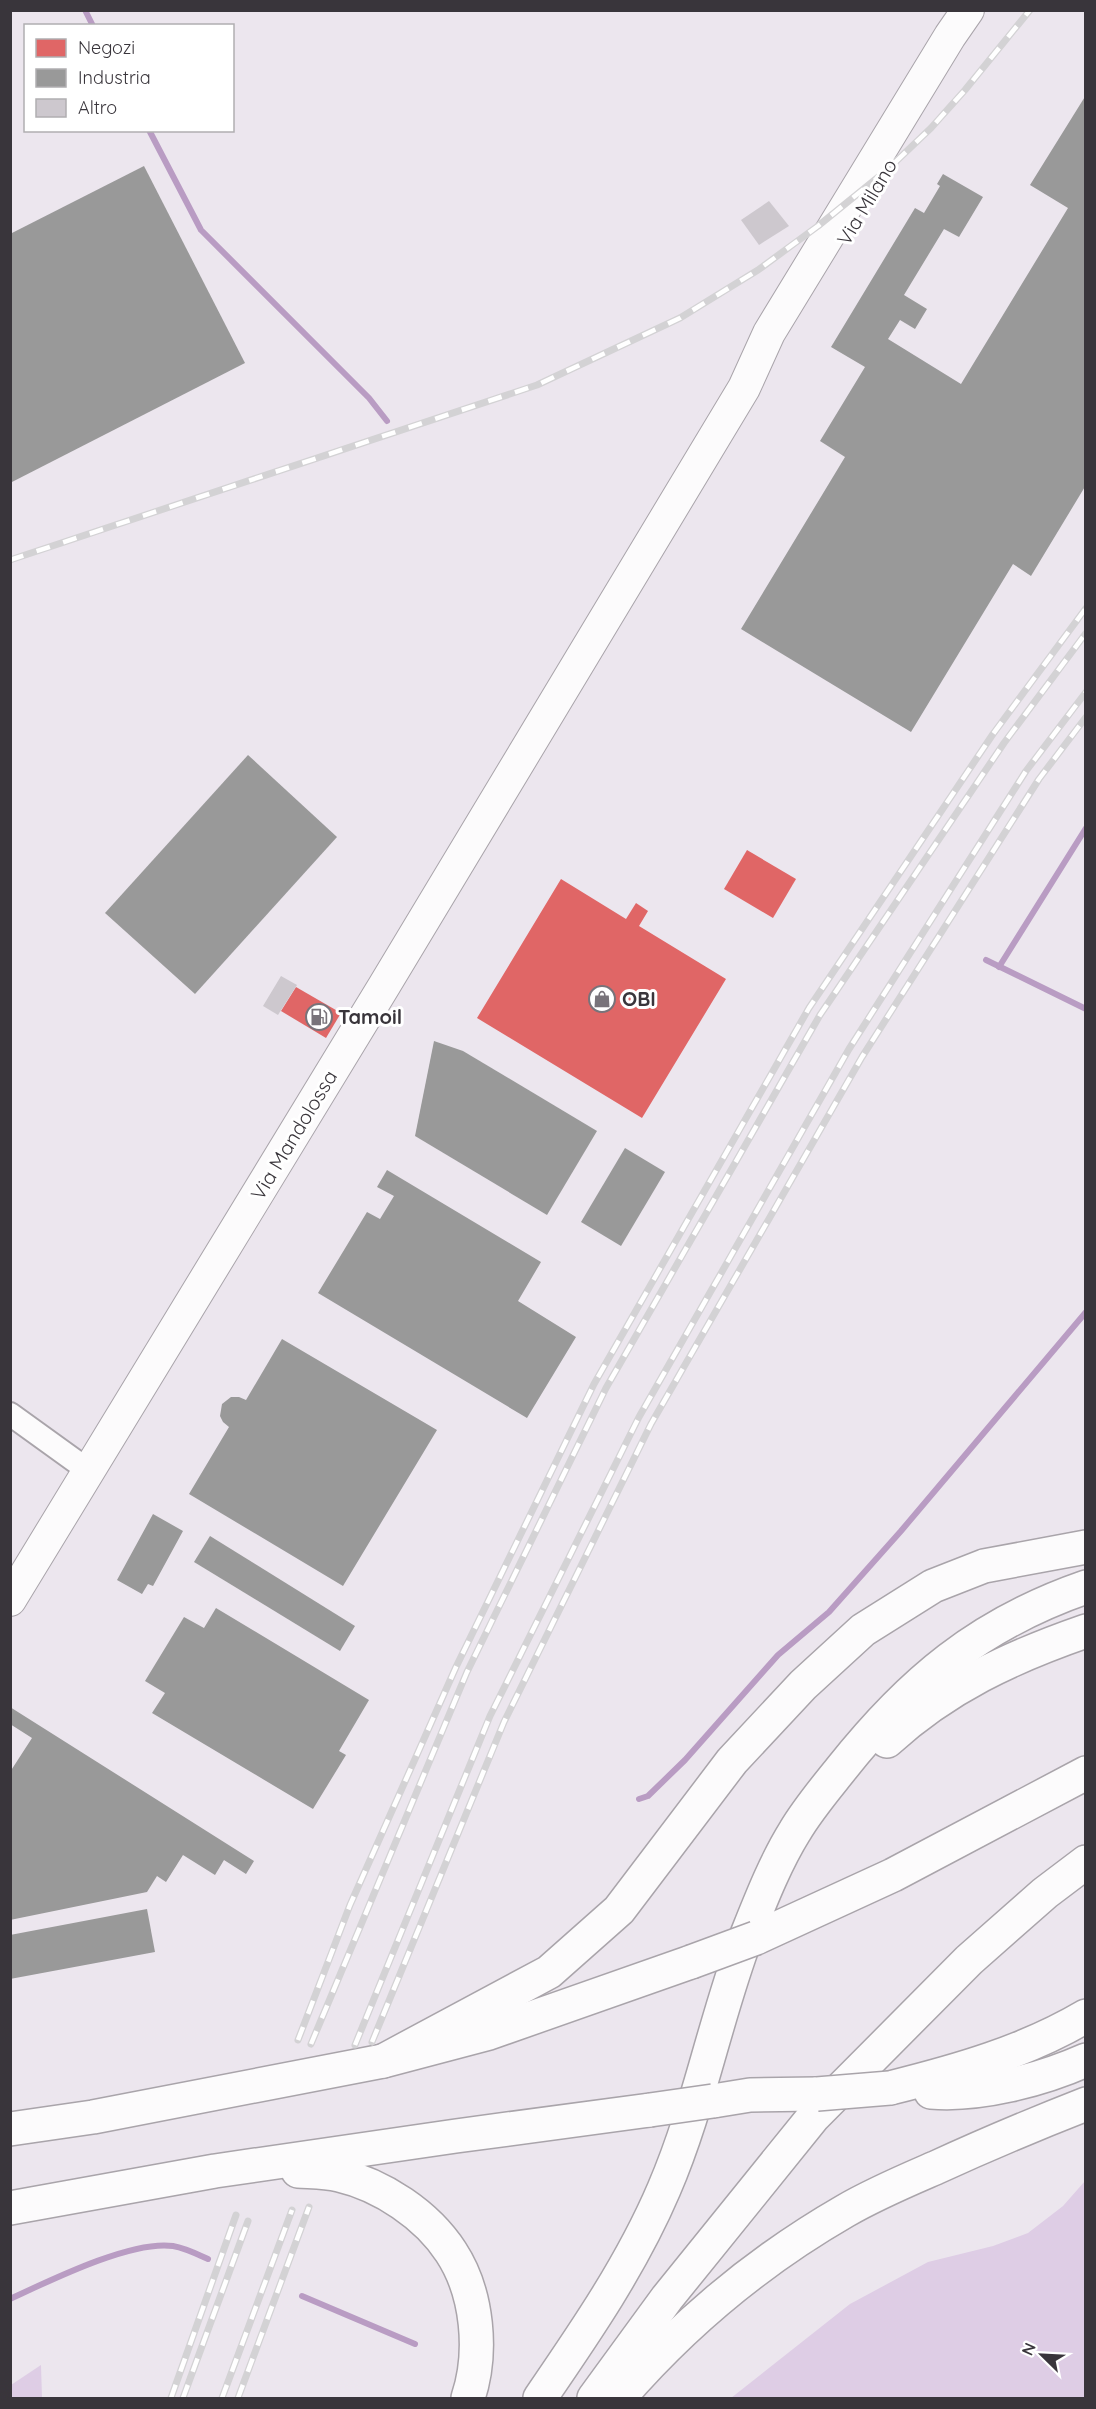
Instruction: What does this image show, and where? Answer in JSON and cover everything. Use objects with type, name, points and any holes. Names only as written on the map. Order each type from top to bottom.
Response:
[{"type":"highway","points":[[383,2061],[549,1972],[619,1910],[732,1761],[803,1685],[863,1630],[933,1586],[984,1566],[1086,1547]]},
{"type":"highway","points":[[540,2398],[612,2290],[641,2240],[665,2187],[692,2110],[732,1978],[764,1895],[782,1855],[806,1815],[853,1754],[914,1687],[955,1653],[987,1632],[1024,1613],[1086,1587]]},
{"type":"highway","points":[[764,1895],[829,1803],[865,1762],[895,1734],[968,1680],[1033,1649],[1086,1631]]},
{"type":"highway","points":[[10,2129],[93,2117],[383,2061],[489,2033],[756,1938],[893,1875],[1086,1773]]},
{"type":"highway","points":[[594,2398],[667,2298],[814,2116],[969,1960],[1045,1893],[1086,1862]]},
{"type":"highway","points":[[890,2088],[987,2062],[1039,2040],[1086,2016]]},
{"type":"highway","points":[[10,2208],[215,2171],[750,2095],[817,2094],[890,2088],[938,2092],[986,2089],[1062,2071],[1086,2060]]},
{"type":"highway","points":[[619,2398],[687,2326],[750,2274],[805,2235],[846,2210],[900,2183],[1086,2104]]},
{"type":"highway","points":[[215,2171],[286,2169],[339,2175],[370,2186],[401,2203],[425,2222],[451,2252],[466,2285],[475,2322],[476,2357],[468,2398]]},
{"type":"highway","points":[[10,2214],[55,2200]]},
{"type":"main road","name":"Via Milano","points":[[574,668],[744,388],[769,333],[968,10]]},
{"type":"main road","name":"Via Milano","points":[[744,388],[783,340],[964,43],[980,10]]},
{"type":"main road","name":"Via Mandolossa","points":[[10,1600],[574,668]]},
{"type":"street","points":[[10,1413],[89,1471]]},
{"type":"shaded area","points":[[1085,2181],[1085,2398],[731,2398],[850,2304],[928,2262],[993,2246],[1028,2233],[1063,2206]]},
{"type":"shaded area","points":[[41,2365],[42,2398],[11,2398],[11,2385]]},
{"type":"building: Negozi","points":[[747,850],[796,879],[773,918],[724,889]]},
{"type":"building: Negozi","name":"OBI","points":[[561,879],[626,919],[636,903],[648,911],[639,926],[726,979],[642,1118],[477,1018]]},
{"type":"building: Negozi","points":[[296,987],[341,1013],[326,1038],[281,1011]]},
{"type":"building: Industria","points":[[1086,95],[1086,485],[1031,576],[1013,564],[911,732],[741,629],[845,457],[820,441],[865,367],[831,347],[915,208],[924,213],[940,186],[937,184],[943,174],[983,197],[959,237],[944,229],[904,295],[927,309],[915,329],[900,320],[888,339],[961,384],[1068,208],[1030,185]]},
{"type":"building: Industria","points":[[144,166],[245,363],[10,483],[10,234]]},
{"type":"building: Industria","points":[[248,755],[337,837],[195,994],[105,913]]},
{"type":"building: Industria","points":[[434,1041],[463,1051],[597,1131],[547,1215],[415,1136]]},
{"type":"building: Industria","points":[[625,1148],[665,1172],[621,1246],[581,1222]]},
{"type":"building: Industria","points":[[387,1170],[541,1262],[518,1301],[576,1337],[527,1418],[318,1293],[367,1212],[380,1219],[394,1196],[377,1187]]},
{"type":"building: Industria","points":[[282,1339],[437,1430],[343,1586],[189,1494],[229,1427],[220,1416],[222,1404],[231,1397],[246,1400]]},
{"type":"building: Industria","points":[[153,1514],[183,1531],[153,1586],[148,1584],[142,1594],[117,1580]]},
{"type":"building: Industria","points":[[210,1536],[355,1626],[340,1651],[194,1562]]},
{"type":"building: Industria","points":[[216,1608],[369,1700],[339,1751],[346,1755],[313,1809],[152,1713],[165,1693],[145,1681],[184,1617],[204,1628]]},
{"type":"building: Industria","points":[[10,1707],[254,1861],[246,1874],[224,1860],[215,1875],[183,1855],[166,1882],[157,1876],[147,1892],[10,1920],[10,1772],[32,1738],[10,1724]]},
{"type":"building: Industria","points":[[147,1909],[155,1952],[10,1979],[10,1935]]},
{"type":"building: Altro","points":[[769,201],[789,226],[759,245],[741,220]]},
{"type":"building: Altro","points":[[281,976],[297,985],[278,1015],[263,1006]]},
{"type":"waterway","points":[[85,10],[92,24]]},
{"type":"waterway","points":[[150,132],[201,230],[369,398],[387,421]]},
{"type":"waterway","points":[[999,967],[1086,828]]},
{"type":"waterway","points":[[986,960],[1086,1009]]},
{"type":"waterway","points":[[639,1799],[648,1796],[685,1760],[778,1655],[829,1612],[901,1531],[1086,1312]]},
{"type":"waterway","points":[[10,2299],[90,2264],[135,2249],[173,2246],[208,2259]]},
{"type":"waterway","points":[[302,2296],[415,2344]]},
{"type":"railway","points":[[10,560],[537,385],[680,318],[758,270],[818,226],[887,170],[931,128],[965,90],[1030,10]]},
{"type":"railway","points":[[298,2040],[350,1905],[456,1667],[594,1384],[809,1008],[993,734],[1086,608]]},
{"type":"railway","points":[[311,2044],[467,1672],[606,1388],[820,1015],[1004,743],[1086,633]]},
{"type":"railway","points":[[355,2045],[490,1716],[639,1417],[849,1049],[1026,771],[1086,692]]},
{"type":"railway","points":[[372,2042],[504,1722],[651,1424],[862,1057],[1039,779],[1086,717]]},
{"type":"railway","points":[[238,2398],[309,2207]]},
{"type":"railway","points":[[222,2398],[292,2210]]},
{"type":"railway","points":[[171,2398],[236,2215]]},
{"type":"railway","points":[[183,2398],[248,2221]]},
{"type":"place","name":"OBI","points":[[602,999]]},
{"type":"place","name":"Tamoil","points":[[319,1017]]}]
